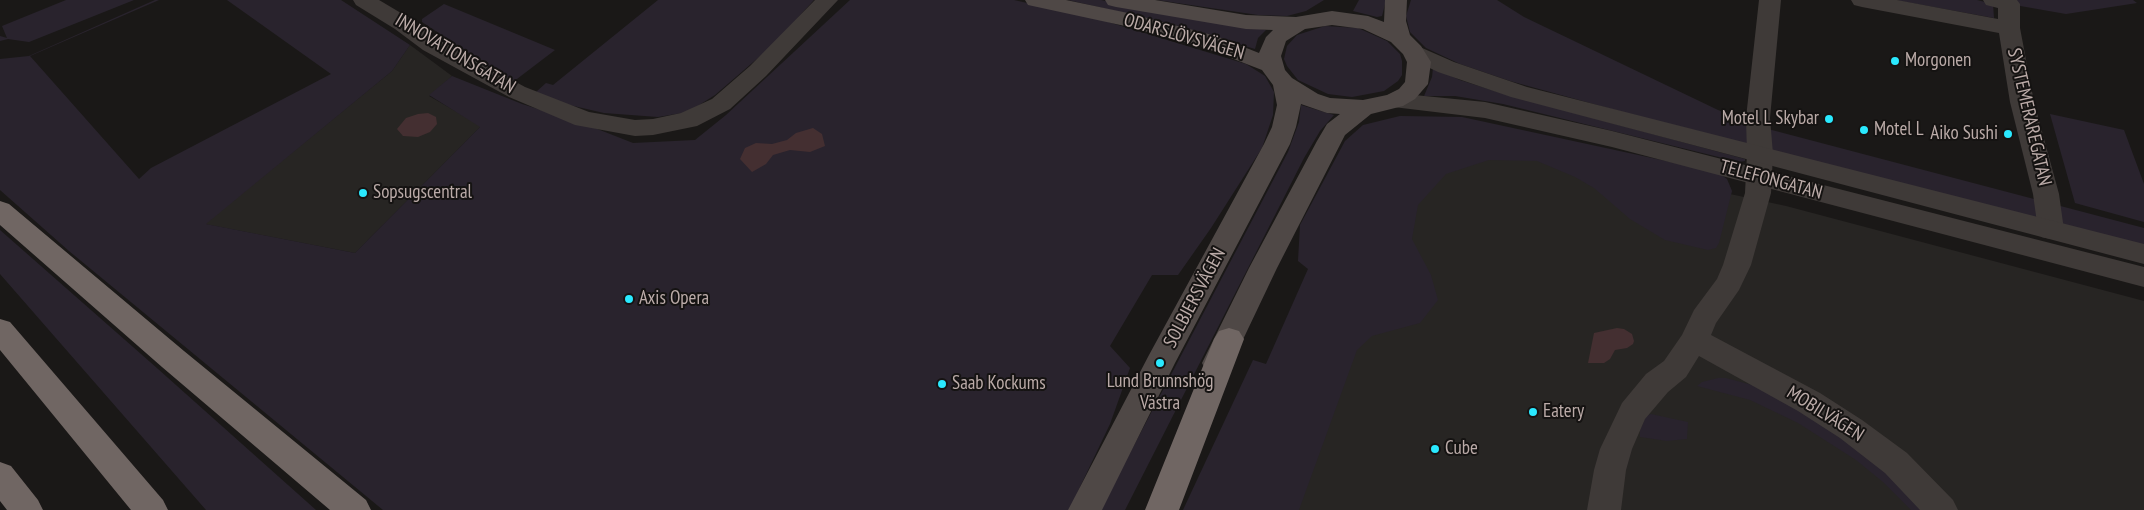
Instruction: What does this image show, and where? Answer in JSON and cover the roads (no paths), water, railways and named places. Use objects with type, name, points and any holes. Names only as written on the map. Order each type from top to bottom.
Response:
[{"type":"highway","points":[[0,210],[173,359],[354,510]]},
{"type":"highway","points":[[0,330],[151,510]]},
{"type":"highway","points":[[1162,510],[1229,339]]},
{"type":"highway","points":[[0,476],[26,510]]},
{"type":"main road","name":"ODARSLÖVSVÄGEN","points":[[1036,0],[1128,20],[1208,41],[1278,74]]},
{"type":"main road","name":"ODARSLÖVSVÄGEN","points":[[1116,0],[1246,22],[1297,24]]},
{"type":"main road","points":[[1320,19],[1344,0]]},
{"type":"main road","points":[[1396,0],[1395,21],[1406,44],[1419,62],[1420,73],[1416,84],[1407,94],[1394,101],[1362,108],[1327,105],[1310,99],[1278,74],[1270,56],[1272,46],[1285,30],[1297,24],[1320,19],[1356,20],[1380,27],[1406,44]]},
{"type":"main road","name":"SOLBJERSVÄGEN","points":[[1085,510],[1160,363],[1277,144],[1284,127],[1289,105],[1278,74]]},
{"type":"main road","points":[[1148,510],[1229,339],[1329,141],[1336,130],[1362,108]]},
{"type":"street","name":"INNOVATIONSGATAN","points":[[364,0],[431,44],[517,92],[584,119],[635,128],[653,127],[688,120],[721,104],[758,71],[827,0]]},
{"type":"street","points":[[1604,510],[1610,470],[1616,449],[1633,412],[1656,383],[1675,370],[1694,340],[1704,318],[1729,283],[1737,265],[1758,193],[1760,165],[1758,118],[1770,0]]},
{"type":"street","points":[[1862,0],[2009,28]]},
{"type":"street","name":"SYSTEMERAREGATAN","points":[[2001,2],[2009,28],[2022,102],[2046,194],[2051,230]]},
{"type":"street","name":"TELEFONGATAN","points":[[1406,44],[1446,67],[1519,92],[1760,165],[2144,277]]},
{"type":"street","name":"TELEFONGATAN","points":[[1394,101],[1485,110],[1612,139],[1760,165],[2051,230],[2144,254]]},
{"type":"street","name":"MOBILVÄGEN","points":[[1694,340],[1809,402],[1851,429],[1896,463],[1941,510]]},
{"type":"place","name":"Morgonen","points":[[1895,61]]},
{"type":"place","name":"Motel L Skybar","points":[[1829,119]]},
{"type":"place","name":"Motel L","points":[[1864,130]]},
{"type":"place","name":"Aiko Sushi","points":[[2008,134]]},
{"type":"place","name":"Sopsugscentral","points":[[363,193]]},
{"type":"place","name":"Axis Opera","points":[[629,299]]},
{"type":"place","name":"Lund Brunnshög Västra","points":[[1160,363]]},
{"type":"place","name":"Saab Kockums","points":[[942,384]]},
{"type":"place","name":"Eatery","points":[[1533,412]]},
{"type":"place","name":"Cube","points":[[1435,449]]}]
